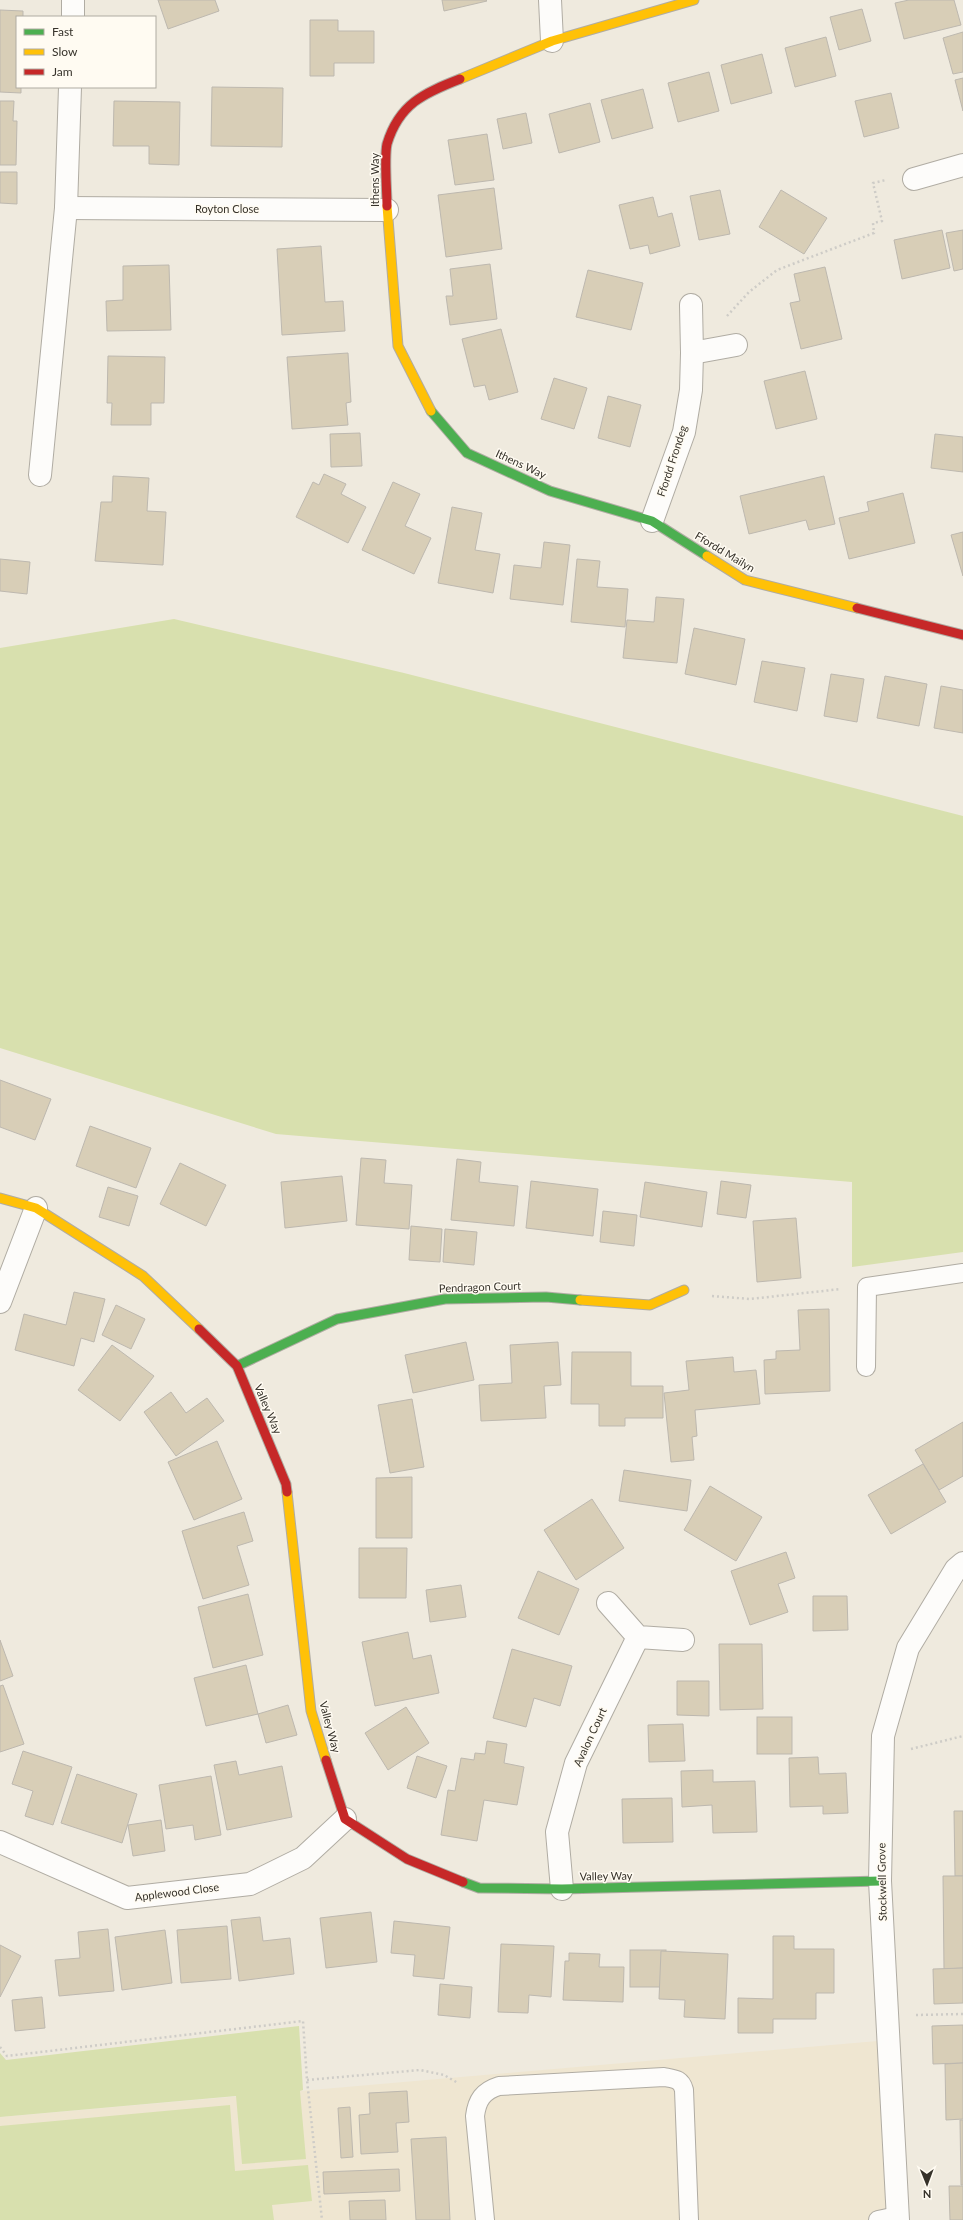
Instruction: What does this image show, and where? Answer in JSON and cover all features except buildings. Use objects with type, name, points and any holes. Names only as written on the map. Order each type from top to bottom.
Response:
[{"type":"street","points":[[72,16],[73,0]]},
{"type":"street","points":[[550,0],[552,41]]},
{"type":"street","name":"Ithens Way","points":[[550,491],[467,453],[431,411],[398,346],[387,210],[387,145],[401,113],[429,91],[552,41],[694,0]]},
{"type":"street","points":[[40,475],[66,208],[70,88]]},
{"type":"street","points":[[914,179],[963,165]]},
{"type":"street","name":"Royton Close","points":[[66,208],[387,210]]},
{"type":"street","name":"Ffordd Frondeg","points":[[652,521],[684,432],[691,390],[691,305]]},
{"type":"street","points":[[692,353],[736,345]]},
{"type":"street","name":"Ffordd Mailyn","points":[[550,491],[652,521],[746,580],[963,635]]},
{"type":"street","name":"Valley Way","points":[[0,1198],[36,1208],[143,1276],[237,1366],[286,1484],[311,1711],[344,1818],[407,1859],[479,1888],[562,1889],[880,1881]]},
{"type":"street","points":[[0,1302],[36,1208]]},
{"type":"street","name":"Pendragon Court","points":[[237,1366],[337,1319],[445,1299],[546,1297],[644,1305],[684,1290]]},
{"type":"street","name":"Stockwell Grove","points":[[891,2219],[887,2016],[880,1881],[883,1736],[908,1648],[956,1569],[963,1564]]},
{"type":"street","points":[[608,1603],[638,1637],[683,1640]]},
{"type":"street","name":"Avalon Court","points":[[562,1889],[557,1832],[576,1763],[638,1637]]},
{"type":"street","name":"Applewood Close","points":[[0,1842],[127,1898],[250,1884],[303,1858],[344,1818]]},
{"type":"lane","points":[[866,1367],[867,1287],[963,1273]]},
{"type":"lane","points":[[485,2220],[475,2116],[477,2105],[481,2096],[489,2089],[500,2086],[664,2077],[676,2079],[682,2083],[684,2090],[689,2220]]},
{"type":"path","points":[[723,320],[749,292],[777,270],[874,233],[873,223],[882,221],[873,183],[913,173],[914,179]]},
{"type":"path","points":[[736,1299],[867,1287]]},
{"type":"path","points":[[882,1757],[963,1736]]},
{"type":"path","points":[[887,2016],[963,2014]]},
{"type":"path","points":[[0,2047],[7,2056],[302,2020],[322,2220]]},
{"type":"path","points":[[307,2080],[420,2070],[444,2075],[481,2096]]},
{"type":"shaded area","points":[[889,2040],[898,2220],[0,2220],[0,2117]]},
{"type":"green space","points":[[174,619],[404,673],[963,816],[963,1252],[852,1267],[852,1182],[276,1134],[0,1048],[0,648]]},
{"type":"green space","points":[[299,2026],[303,2090],[300,2091],[306,2159],[242,2164],[236,2096],[0,2117],[0,2053],[6,2060]]},
{"type":"green space","points":[[230,2105],[235,2171],[308,2165],[312,2201],[272,2205],[274,2220],[0,2220],[0,2126]]},
{"type":"traffic: fast","points":[[431,411],[467,453],[550,491],[652,521],[707,556]]},
{"type":"traffic: fast","points":[[237,1366],[337,1319],[445,1299],[546,1297],[580,1300]]},
{"type":"traffic: fast","points":[[463,1882],[479,1888],[562,1889],[880,1881]]},
{"type":"traffic: slow","points":[[460,79],[552,41],[694,0]]},
{"type":"traffic: slow","points":[[387,206],[398,346],[431,411]]},
{"type":"traffic: slow","points":[[707,556],[745,580],[857,608]]},
{"type":"traffic: slow","points":[[0,1198],[36,1208],[143,1276],[199,1329]]},
{"type":"traffic: slow","points":[[580,1300],[650,1305],[684,1290]]},
{"type":"traffic: slow","points":[[287,1492],[311,1711],[326,1760]]},
{"type":"traffic: jam","points":[[387,206],[386,150],[392,130],[398,119],[414,102],[424,95],[460,79]]},
{"type":"traffic: jam","points":[[857,608],[963,635]]},
{"type":"traffic: jam","points":[[199,1329],[237,1366],[286,1484],[287,1492]]},
{"type":"traffic: jam","points":[[326,1760],[345,1819],[407,1859],[463,1882]]}]
